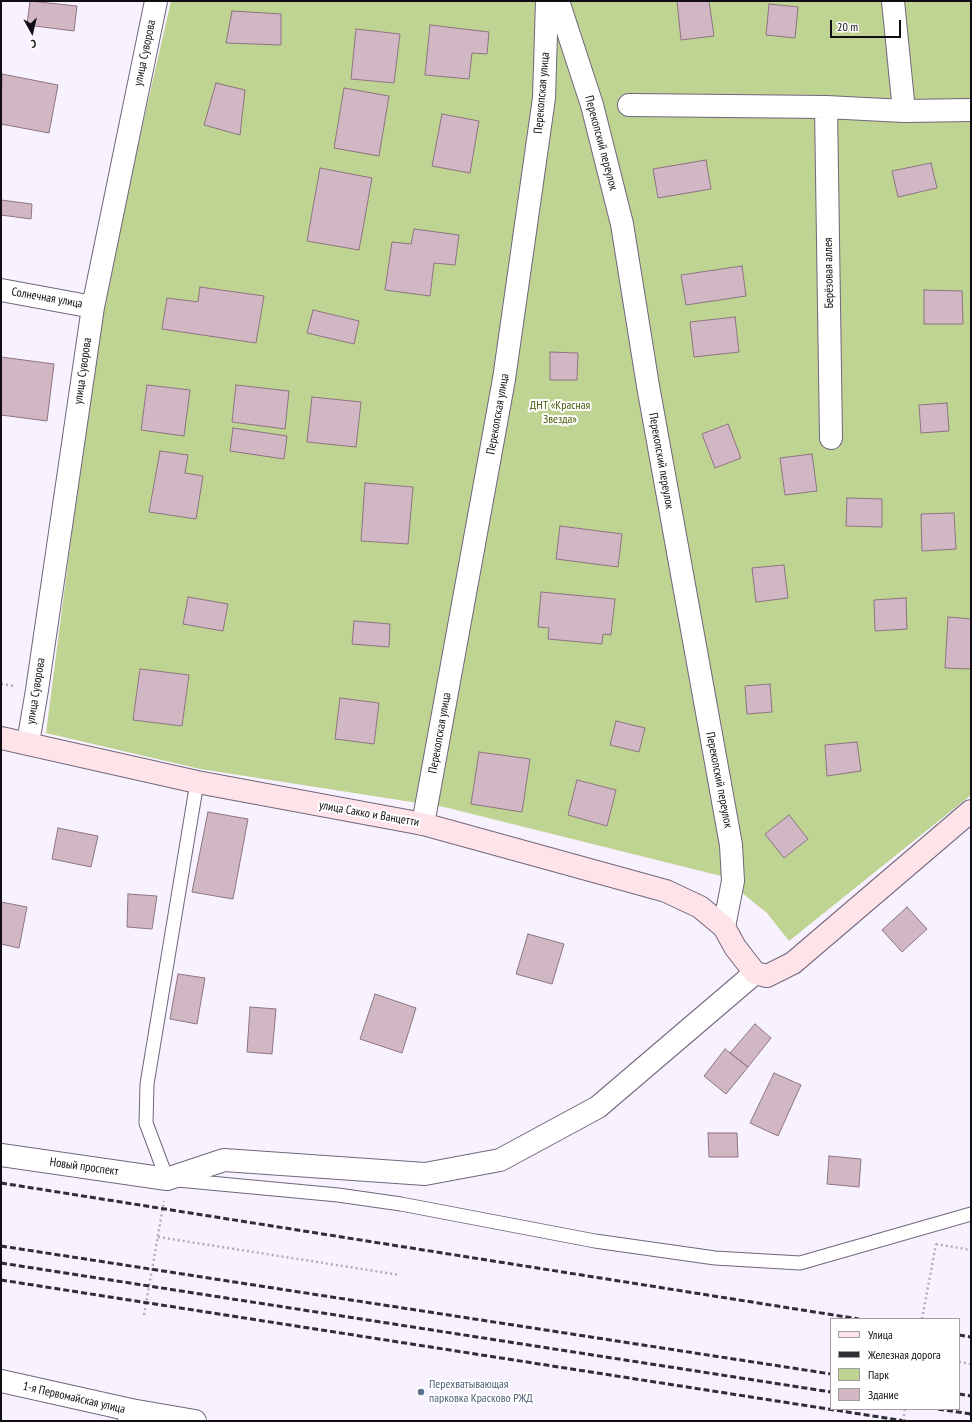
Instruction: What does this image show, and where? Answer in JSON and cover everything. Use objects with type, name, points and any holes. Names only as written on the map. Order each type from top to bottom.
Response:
[{"type":"main road","name":"улица Сакко и Ванцетти","points":[[1,738],[197,782],[423,824],[666,891],[700,907],[724,927]]},
{"type":"main road","points":[[724,927],[735,946],[755,973],[767,976],[793,963],[971,811]]},
{"type":"street","name":"улица Суворова","points":[[28,743],[93,307],[156,1]]},
{"type":"street","name":"Перекопская улица","points":[[423,824],[504,379],[544,98],[547,1]]},
{"type":"street","name":"Перекопский переулок","points":[[558,1],[592,106],[622,224],[655,425],[732,845],[732,881],[724,927]]},
{"type":"street","points":[[893,1],[904,111]]},
{"type":"street","points":[[629,106],[826,107],[904,111],[971,110]]},
{"type":"street","name":"Берёзовая аллея","points":[[826,107],[831,438]]},
{"type":"street","name":"Солнечная улица","points":[[1,290],[93,307]]},
{"type":"street","points":[[167,1179],[224,1160],[425,1174],[500,1160],[598,1108],[755,973]]},
{"type":"street","name":"Новый проспект","points":[[1,1155],[167,1179]]},
{"type":"street","name":"1-я Первомайская улица","points":[[1,1381],[130,1416],[195,1421]]},
{"type":"lane","points":[[197,782],[147,1084],[146,1123],[167,1179],[338,1195],[400,1204],[595,1241],[715,1258],[800,1263],[971,1214]]},
{"type":"path","points":[[144,1315],[167,1179]]},
{"type":"path","points":[[158,1237],[400,1275]]},
{"type":"path","points":[[922,1318],[936,1244],[971,1250]]},
{"type":"path","points":[[960,1362],[971,1364]]},
{"type":"path","points":[[903,1421],[905,1410]]},
{"type":"green space","name":"ДНТ «Красная Звезда»","points":[[171,1],[971,1],[971,795],[789,941],[767,913],[721,876],[444,807],[200,769],[46,733],[101,306]]},
{"type":"building","points":[[30,1],[77,6],[74,31],[27,25]]},
{"type":"building","points":[[677,1],[709,1],[714,36],[681,40]]},
{"type":"building","points":[[769,4],[798,7],[795,38],[766,35]]},
{"type":"building","points":[[232,11],[281,14],[281,45],[226,43]]},
{"type":"building","points":[[430,25],[489,32],[487,54],[472,53],[469,79],[425,75]]},
{"type":"building","points":[[356,29],[400,34],[394,83],[351,79]]},
{"type":"building","points":[[2,74],[58,85],[49,133],[1,124]]},
{"type":"building","points":[[216,83],[245,90],[240,135],[204,125]]},
{"type":"building","points":[[344,88],[389,96],[379,156],[334,148]]},
{"type":"building","points":[[442,114],[479,121],[470,173],[432,166]]},
{"type":"building","points":[[706,160],[711,189],[658,198],[653,169]]},
{"type":"building","points":[[931,163],[937,188],[898,197],[892,171]]},
{"type":"building","points":[[320,168],[372,178],[359,250],[307,241]]},
{"type":"building","points":[[1,200],[32,204],[31,219],[1,215]]},
{"type":"building","points":[[414,229],[459,235],[455,265],[434,263],[430,296],[385,290],[392,242],[411,244]]},
{"type":"building","points":[[742,266],[746,296],[686,305],[681,275]]},
{"type":"building","points":[[200,287],[264,296],[256,343],[162,329],[167,298],[198,302]]},
{"type":"building","points":[[924,290],[962,291],[963,324],[924,324]]},
{"type":"building","points":[[313,310],[359,321],[354,344],[307,333]]},
{"type":"building","points":[[735,317],[739,352],[694,357],[690,322]]},
{"type":"building","points":[[550,352],[578,353],[577,380],[550,380]]},
{"type":"building","points":[[1,357],[54,364],[47,421],[1,415]]},
{"type":"building","points":[[147,385],[190,390],[184,436],[141,430]]},
{"type":"building","points":[[236,385],[289,391],[285,429],[232,422]]},
{"type":"building","points":[[312,397],[361,402],[356,447],[307,442]]},
{"type":"building","points":[[947,403],[949,431],[921,433],[919,405]]},
{"type":"building","points":[[728,424],[741,458],[715,468],[702,434]]},
{"type":"building","points":[[233,428],[287,436],[284,459],[230,451]]},
{"type":"building","points":[[160,451],[188,455],[185,473],[203,476],[196,519],[149,512]]},
{"type":"building","points":[[812,454],[817,491],[785,495],[780,458]]},
{"type":"building","points":[[365,483],[413,487],[408,544],[361,541]]},
{"type":"building","points":[[847,498],[882,499],[882,527],[846,526]]},
{"type":"building","points":[[954,513],[956,549],[922,551],[921,514]]},
{"type":"building","points":[[560,526],[622,534],[618,567],[556,559]]},
{"type":"building","points":[[784,565],[788,598],[756,602],[752,568]]},
{"type":"building","points":[[541,592],[615,599],[611,635],[603,634],[602,644],[548,639],[549,628],[538,627]]},
{"type":"building","points":[[188,597],[228,604],[223,631],[183,624]]},
{"type":"building","points":[[906,598],[907,629],[875,631],[874,600]]},
{"type":"building","points":[[948,617],[971,619],[971,669],[945,668]]},
{"type":"building","points":[[354,621],[390,624],[389,647],[352,644]]},
{"type":"building","points":[[140,669],[189,675],[182,726],[133,720]]},
{"type":"building","points":[[770,684],[772,712],[747,714],[745,686]]},
{"type":"building","points":[[340,698],[379,703],[374,744],[335,739]]},
{"type":"building","points":[[616,721],[645,728],[639,752],[610,745]]},
{"type":"building","points":[[857,742],[861,771],[827,776],[825,745]]},
{"type":"building","points":[[479,752],[530,759],[522,812],[471,804]]},
{"type":"building","points":[[577,780],[616,790],[607,826],[568,815]]},
{"type":"building","points":[[208,812],[248,819],[233,899],[192,892]]},
{"type":"building","points":[[789,815],[808,839],[784,858],[765,834]]},
{"type":"building","points":[[58,828],[98,836],[91,867],[52,859]]},
{"type":"building","points":[[128,894],[157,896],[152,929],[127,927]]},
{"type":"building","points":[[1,902],[27,907],[19,948],[1,944]]},
{"type":"building","points":[[907,907],[927,929],[902,952],[882,930]]},
{"type":"building","points":[[528,934],[564,944],[552,984],[516,974]]},
{"type":"building","points":[[178,974],[205,978],[197,1024],[170,1019]]},
{"type":"building","points":[[375,994],[416,1008],[402,1053],[360,1039]]},
{"type":"building","points":[[250,1007],[276,1009],[272,1054],[247,1052]]},
{"type":"building","points":[[755,1024],[771,1038],[748,1067],[730,1053]]},
{"type":"building","points":[[725,1049],[748,1067],[726,1094],[704,1076]]},
{"type":"building","points":[[774,1073],[801,1085],[778,1136],[750,1123]]},
{"type":"building","points":[[708,1133],[737,1133],[738,1157],[709,1157]]},
{"type":"building","points":[[829,1156],[861,1159],[859,1187],[827,1184]]},
{"type":"railway","points":[[1,1183],[853,1318]]},
{"type":"railway","points":[[1,1246],[830,1374]]},
{"type":"railway","points":[[1,1263],[830,1392]]},
{"type":"railway","points":[[1,1280],[830,1409]]},
{"type":"railway","points":[[960,1335],[971,1337]]},
{"type":"railway","points":[[960,1394],[971,1396]]},
{"type":"railway","points":[[834,1410],[905,1421]]},
{"type":"railway","points":[[945,1410],[971,1414]]},
{"type":"place","name":"Перехватывающая парковка Красково РЖД","points":[[421,1392]]}]
